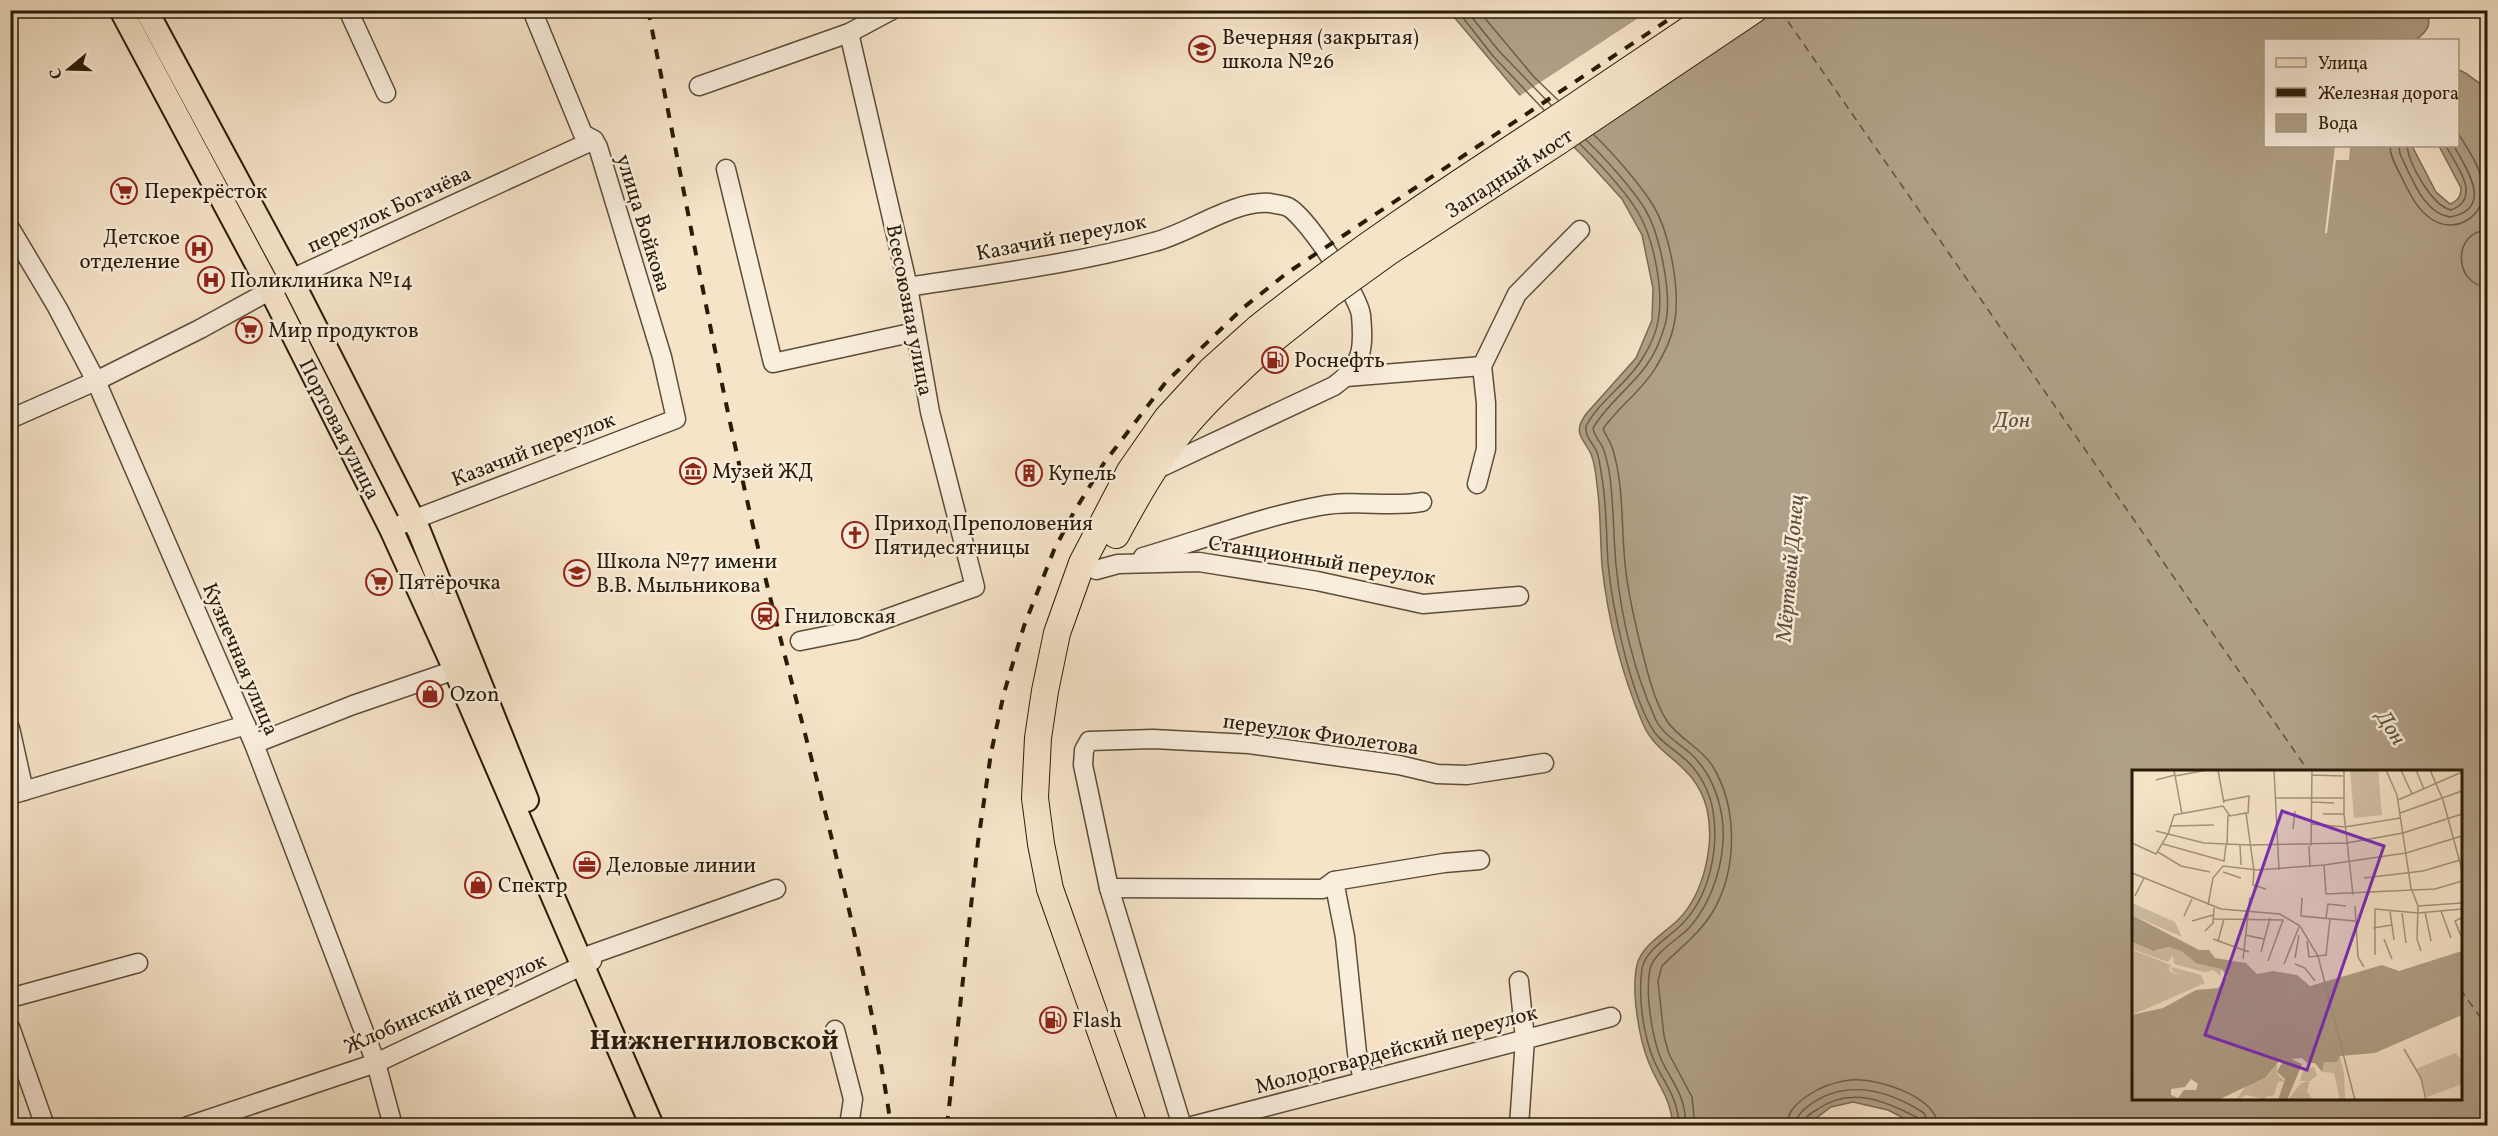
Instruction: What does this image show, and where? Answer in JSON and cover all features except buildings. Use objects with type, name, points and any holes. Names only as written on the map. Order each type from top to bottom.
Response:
[{"type":"highway","name":"Западный мост","points":[[1264,335],[1318,280],[1378,236],[1718,10]]},
{"type":"highway","name":"Западный мост","points":[[1264,335],[1329,295],[1390,251],[1754,10]]},
{"type":"highway","points":[[1150,1125],[1064,883],[1050,795],[1053,741],[1070,646],[1154,458],[1167,418],[1211,370],[1264,335]]},
{"type":"highway","points":[[1134,1125],[1050,889],[1035,798],[1038,738],[1057,633],[1082,563],[1130,471],[1154,458]]},
{"type":"main road","name":"Портовая улица","points":[[121,10],[270,289],[391,529],[663,1125]]},
{"type":"main road","name":"Портовая улица","points":[[146,10],[291,279],[413,520],[652,1125]]},
{"type":"street","points":[[348,10],[386,93]]},
{"type":"street","name":"улица Войкова","points":[[532,10],[583,134],[594,140],[627,238],[643,299],[662,357],[676,419],[669,421]]},
{"type":"street","points":[[699,86],[849,33],[892,10]]},
{"type":"street","name":"Всесоюзная улица","points":[[800,641],[855,630],[975,586],[930,412],[908,287],[849,33]]},
{"type":"street","name":"переулок Богачёва","points":[[10,419],[96,381],[200,329],[270,289],[594,140]]},
{"type":"street","points":[[726,169],[773,363],[915,332]]},
{"type":"street","name":"Казачий переулок","points":[[908,287],[1100,256],[1158,242],[1246,206],[1269,203],[1288,207],[1314,231],[1360,308],[1364,343],[1357,364],[1346,377]]},
{"type":"street","name":"Кузнечная улица","points":[[10,228],[57,307],[96,381],[246,725],[376,1063],[393,1125]]},
{"type":"street","points":[[1478,484],[1486,449],[1486,403],[1482,366],[1517,294],[1580,230]]},
{"type":"street","points":[[1154,458],[1334,386],[1346,377],[1482,366]]},
{"type":"street","name":"Казачий переулок","points":[[413,520],[669,421]]},
{"type":"street","name":"Станционный переулок","points":[[1107,567],[1195,542],[1218,532],[1322,505],[1422,502]]},
{"type":"street","points":[[391,529],[413,520]]},
{"type":"street","name":"Станционный переулок","points":[[1107,567],[1199,562],[1317,581],[1423,604],[1519,596]]},
{"type":"street","points":[[254,744],[353,705],[455,670]]},
{"type":"street","points":[[10,728],[17,793],[246,725]]},
{"type":"street","name":"переулок Фиолетова","points":[[1109,888],[1083,765],[1084,750],[1089,741],[1153,739],[1249,744],[1399,765],[1437,774],[1467,775],[1544,763]]},
{"type":"street","points":[[1182,1125],[1109,888],[1323,889],[1334,881],[1444,863],[1480,860]]},
{"type":"street","points":[[1334,881],[1345,937],[1357,1053],[1363,1080]]},
{"type":"street","name":"Жлобинский переулок","points":[[188,1125],[214,1121],[376,1063],[588,961],[776,889]]},
{"type":"street","points":[[10,998],[138,963]]},
{"type":"street","points":[[1519,981],[1525,1039],[1519,1125]]},
{"type":"street","name":"Молодогвардейский переулок","points":[[1192,1125],[1611,1017]]},
{"type":"street","points":[[10,1027],[45,1125]]},
{"type":"street","points":[[835,1030],[853,1099],[849,1125]]},
{"type":"water","name":"Дон","points":[[1449,11],[2425,11],[2429,20],[2428,28],[2416,39],[2264,39],[2264,147],[2413,147],[2436,192],[2450,204],[2458,198],[2461,188],[2440,147],[2459,147],[2459,70],[2479,83],[2487,85],[2488,249],[2483,255],[2488,272],[2487,1125],[1919,1126],[1888,1110],[1853,1102],[1831,1107],[1807,1125],[1673,1125],[1667,1099],[1649,1063],[1642,1041],[1637,1015],[1635,976],[1639,958],[1643,952],[1679,919],[1695,896],[1708,852],[1709,823],[1707,809],[1694,781],[1658,745],[1643,724],[1629,686],[1612,626],[1602,566],[1599,505],[1594,466],[1591,454],[1579,431],[1586,414],[1636,358],[1652,320],[1653,288],[1642,235],[1622,199],[1582,155],[1518,93]]},
{"type":"pier","points":[[1649,11],[1769,11],[1568,145],[1518,97]]},
{"type":"pier","points":[[2335,147],[2350,147],[2349,160],[2336,160],[2327,233],[2325,233]]},
{"type":"ferry route","points":[[1780,10],[2308,770]]},
{"type":"ferry route","points":[[2462,992],[2488,1028]]},
{"type":"railway","points":[[648,10],[741,473],[848,904],[879,1052],[891,1126]]},
{"type":"railway","points":[[947,1126],[978,842],[991,753],[1004,693],[1024,626],[1054,550],[1104,463],[1166,382],[1243,308],[1287,273],[1683,10]]},
{"type":"place","name":"Вечерняя (закрытая) школа №26","points":[[1202,49]]},
{"type":"place","name":"Перекрёсток","points":[[124,191]]},
{"type":"place","name":"Детское отделение","points":[[199,249]]},
{"type":"place","name":"Поликлиника №14","points":[[211,280]]},
{"type":"place","name":"Мир продуктов","points":[[249,330]]},
{"type":"place","name":"Роснефть","points":[[1275,360]]},
{"type":"place","name":"Музей ЖД","points":[[693,471]]},
{"type":"place","name":"Купель","points":[[1029,473]]},
{"type":"place","name":"Приход Преполовения Пятидесятницы","points":[[855,535]]},
{"type":"place","name":"Школа №77 имени В.В. Мыльникова","points":[[577,573]]},
{"type":"place","name":"Пятёрочка","points":[[379,582]]},
{"type":"place","name":"Гниловская","points":[[765,616]]},
{"type":"place","name":"Ozon","points":[[430,694]]},
{"type":"place","name":"Деловые линии","points":[[587,865]]},
{"type":"place","name":"Спектр","points":[[478,885]]},
{"type":"place","name":"Flash","points":[[1053,1020]]},
{"type":"district","name":"Нижнегниловской","points":[[714,1040]]},
{"type":"water label","name":"Мёртвый Донец","points":[[1789,568]]}]
